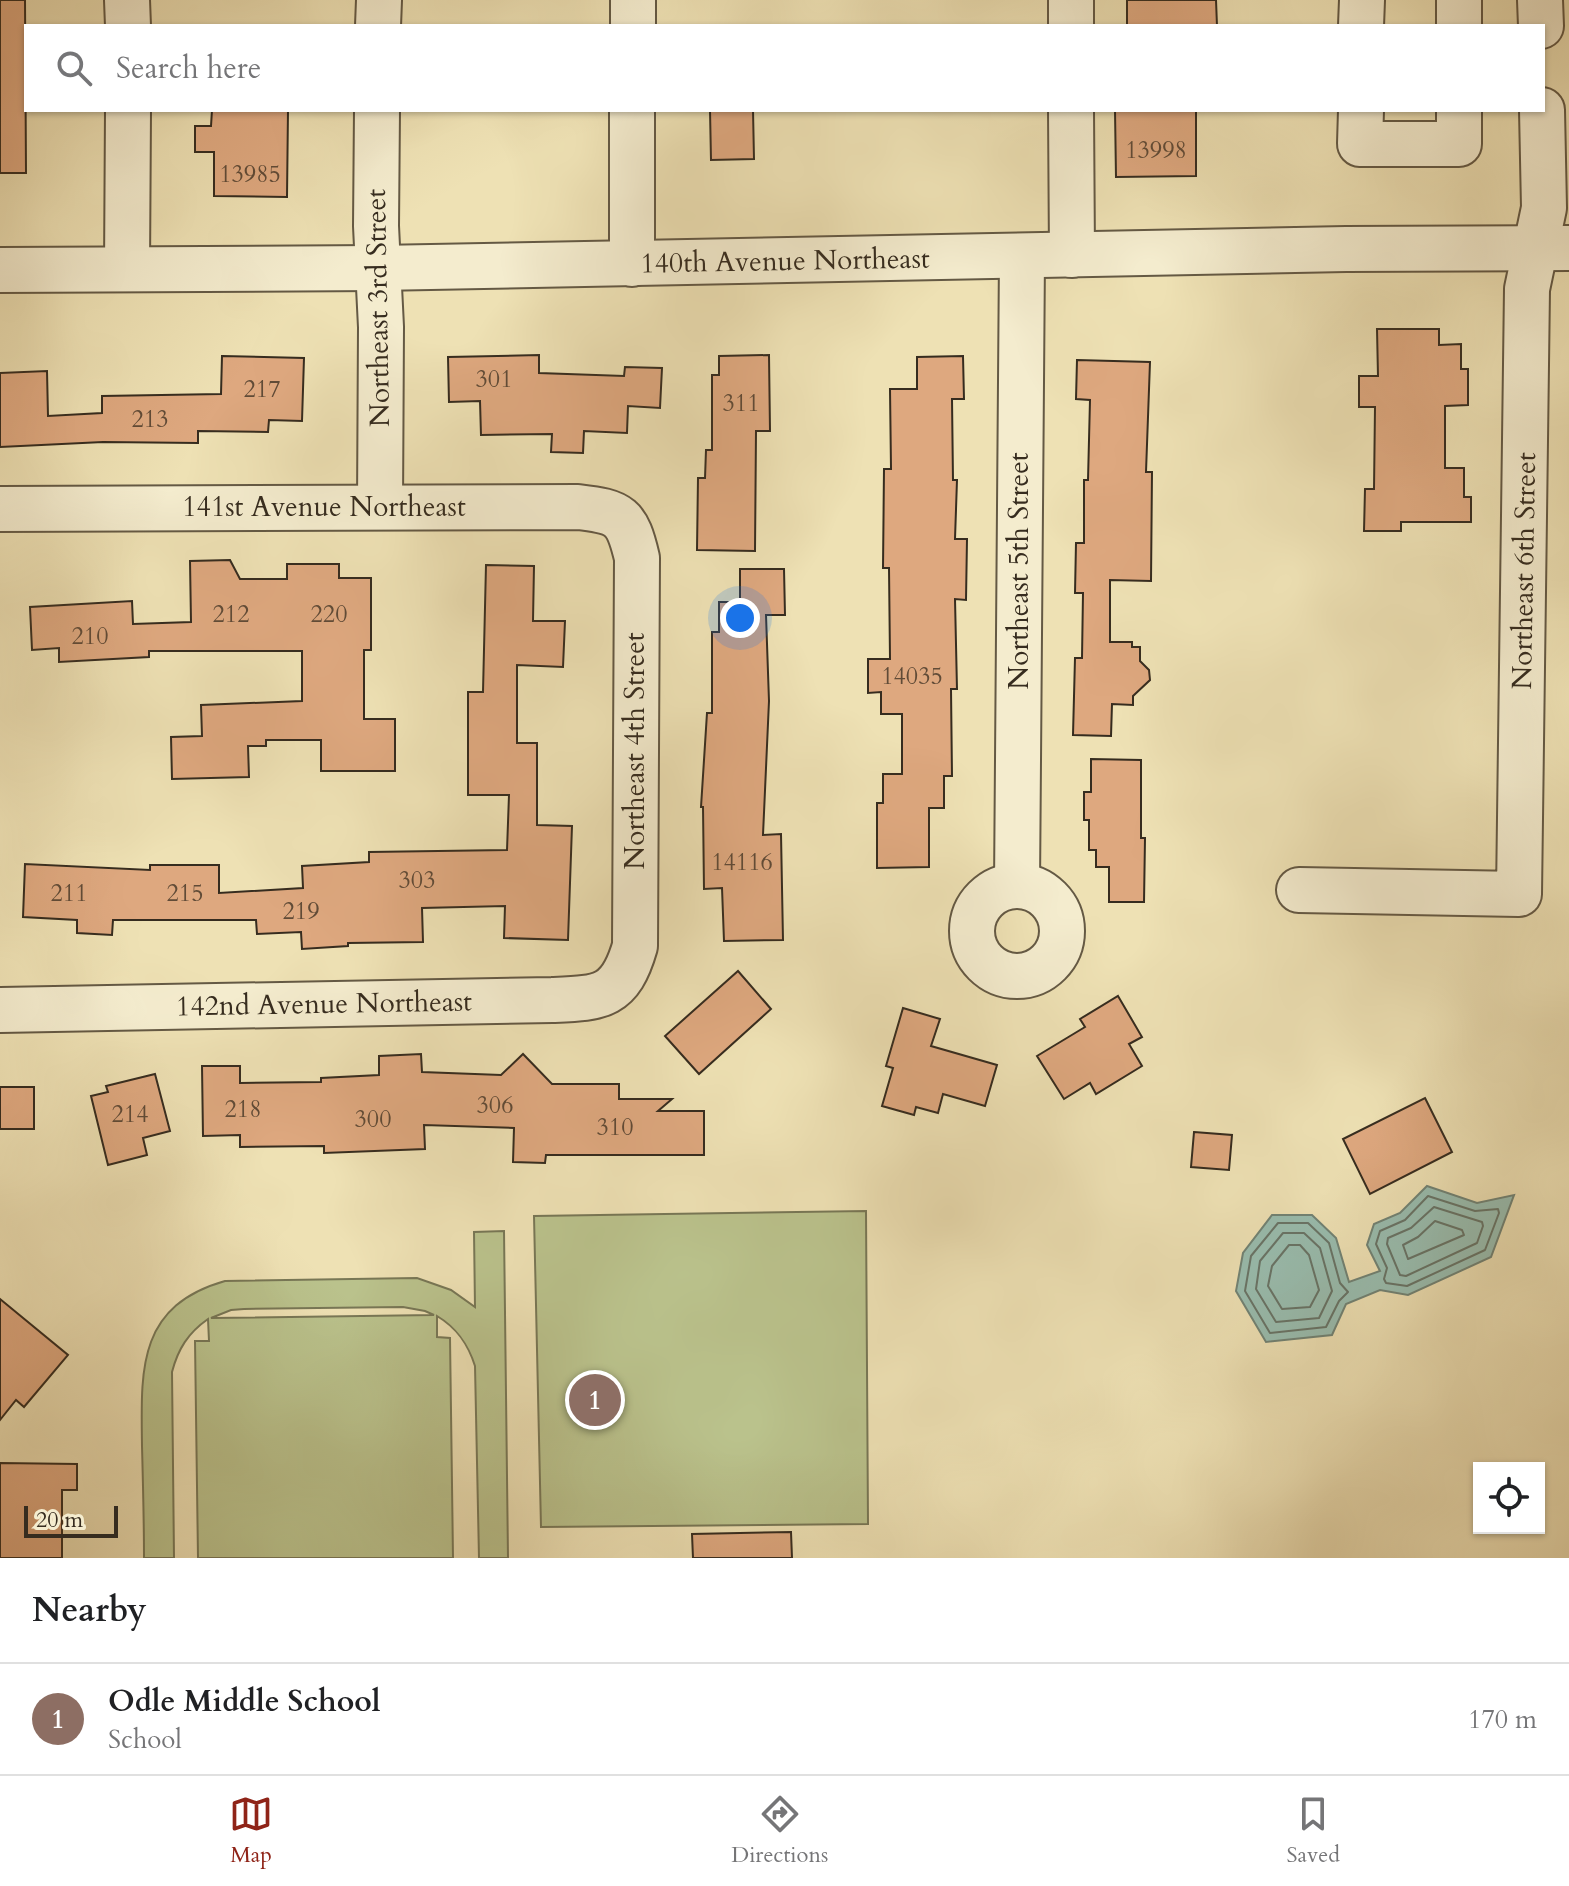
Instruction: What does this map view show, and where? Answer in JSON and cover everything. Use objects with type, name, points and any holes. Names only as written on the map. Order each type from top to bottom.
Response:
[{"type":"street","points":[[127,0],[128,24]]},
{"type":"street","points":[[378,24],[379,0]]},
{"type":"street","points":[[633,0],[633,24]]},
{"type":"street","points":[[1071,0],[1071,24]]},
{"type":"street","points":[[1361,24],[1362,0]]},
{"type":"street","points":[[1459,0],[1459,24]]},
{"type":"street","points":[[1540,0],[1541,24]]},
{"type":"street","points":[[127,269],[128,112]]},
{"type":"street","name":"Northeast 3rd Street","points":[[377,112],[380,506]]},
{"type":"street","points":[[632,112],[632,264]]},
{"type":"street","points":[[1071,112],[1072,255]]},
{"type":"street","points":[[1361,112],[1360,144],[1459,144],[1459,112]]},
{"type":"street","name":"Northeast 6th Street","points":[[1299,890],[1519,894],[1527,289],[1553,248],[1544,208],[1542,112]]},
{"type":"street","name":"140th Avenue Northeast","points":[[0,270],[378,268],[1553,248]]},
{"type":"street","name":"Northeast 5th Street","points":[[1017,886],[1022,256]]},
{"type":"street","name":"141st Avenue Northeast","points":[[0,509],[578,507],[603,510],[618,516],[628,526],[633,541]]},
{"type":"street","name":"Northeast 4th Street","points":[[630,962],[635,946],[637,558],[633,541]]},
{"type":"street","name":"142nd Avenue Northeast","points":[[0,1010],[584,998],[600,996],[612,989],[630,962]]},
{"type":"green space","points":[[866,1211],[868,1524],[541,1527],[534,1216]]},
{"type":"green space","points":[[504,1231],[508,1558],[479,1558],[475,1366],[461,1337],[437,1316],[437,1337],[450,1338],[453,1558],[198,1558],[195,1341],[209,1341],[208,1319],[185,1342],[172,1372],[174,1558],[144,1558],[142,1392],[145,1367],[150,1344],[160,1324],[175,1307],[196,1292],[225,1281],[417,1278],[451,1290],[475,1307],[474,1232]],"holes":[[[403,1307],[434,1315],[211,1318],[231,1310],[244,1309]]]},
{"type":"water","points":[[1427,1186],[1477,1203],[1514,1195],[1491,1257],[1408,1295],[1380,1290],[1346,1304],[1332,1335],[1266,1342],[1236,1291],[1243,1253],[1272,1215],[1312,1215],[1336,1238],[1349,1282],[1380,1271],[1367,1245],[1374,1224],[1400,1213]]},
{"type":"building","points":[[0,0],[25,0],[26,173],[0,173]]},
{"type":"building","points":[[1127,0],[1216,0],[1217,24],[1127,24]]},
{"type":"building","points":[[212,112],[288,112],[287,197],[214,196],[214,152],[195,152],[195,126],[211,126]]},
{"type":"building","points":[[710,112],[753,112],[754,159],[711,160]]},
{"type":"building","points":[[1115,112],[1196,112],[1196,176],[1116,177]]},
{"type":"building","points":[[1377,329],[1439,329],[1439,345],[1461,344],[1461,369],[1468,369],[1468,405],[1445,406],[1445,468],[1464,468],[1464,497],[1471,497],[1471,522],[1401,522],[1401,531],[1364,531],[1365,489],[1374,489],[1375,407],[1359,407],[1359,376],[1378,376]]},
{"type":"building","points":[[539,355],[539,373],[624,376],[625,367],[662,368],[660,408],[628,406],[627,433],[584,431],[583,453],[551,452],[552,434],[481,435],[480,401],[449,402],[448,357]]},
{"type":"building","points":[[769,355],[770,431],[756,431],[755,551],[697,550],[698,478],[705,478],[706,450],[712,450],[712,375],[719,375],[719,356]]},
{"type":"building","points":[[222,356],[304,358],[302,421],[269,420],[268,432],[198,431],[198,443],[103,442],[0,447],[0,373],[47,371],[48,416],[102,413],[102,396],[221,394]]},
{"type":"building","points":[[963,356],[964,399],[952,399],[953,480],[957,480],[955,539],[967,539],[966,600],[955,599],[957,689],[951,689],[952,776],[944,776],[944,808],[929,808],[929,867],[877,868],[877,803],[883,803],[883,774],[902,774],[902,714],[881,714],[881,692],[868,693],[868,659],[890,659],[889,568],[883,568],[884,469],[891,469],[890,389],[917,389],[917,357]]},
{"type":"building","points":[[1077,360],[1150,362],[1146,472],[1152,472],[1151,581],[1110,580],[1110,642],[1132,642],[1132,647],[1140,647],[1140,661],[1149,670],[1150,680],[1133,696],[1133,705],[1112,704],[1111,736],[1073,735],[1075,658],[1082,658],[1083,593],[1075,593],[1076,543],[1084,543],[1084,480],[1088,480],[1090,400],[1076,399]]},
{"type":"building","points":[[230,560],[240,579],[287,579],[287,564],[339,564],[339,578],[371,578],[371,650],[364,650],[364,719],[395,719],[395,771],[321,771],[321,740],[266,740],[266,746],[248,746],[249,777],[172,779],[171,737],[202,736],[201,705],[302,701],[302,651],[149,651],[149,657],[59,662],[59,648],[32,650],[30,607],[132,601],[133,624],[191,622],[190,561]]},
{"type":"building","points":[[486,565],[534,566],[533,621],[565,621],[563,667],[517,665],[517,743],[537,743],[537,825],[572,826],[568,940],[504,938],[505,906],[422,908],[423,942],[348,943],[348,946],[302,949],[301,932],[257,934],[256,920],[113,920],[112,935],[77,933],[77,920],[23,917],[25,864],[150,870],[150,865],[219,865],[219,893],[303,888],[302,866],[369,862],[369,852],[507,850],[509,795],[468,795],[468,692],[483,692]]},
{"type":"building","points":[[740,569],[784,569],[785,615],[766,615],[769,701],[763,835],[781,834],[783,940],[724,941],[722,888],[704,889],[701,807],[707,713],[712,713],[712,632],[719,632],[719,602],[740,602]]},
{"type":"building","points":[[1091,759],[1141,760],[1144,902],[1109,902],[1109,867],[1096,867],[1096,850],[1089,850],[1089,820],[1084,820],[1084,792],[1091,792]]},
{"type":"building","points":[[738,971],[771,1009],[699,1074],[665,1036]]},
{"type":"building","points":[[1118,996],[1142,1037],[1129,1044],[1142,1066],[1096,1094],[1090,1083],[1064,1099],[1037,1056],[1085,1027],[1080,1019]]},
{"type":"building","points":[[903,1008],[940,1019],[931,1046],[997,1065],[985,1106],[943,1094],[938,1113],[916,1107],[914,1115],[882,1106],[893,1068],[886,1066]]},
{"type":"building","points":[[421,1054],[422,1072],[501,1075],[523,1054],[552,1084],[619,1084],[619,1099],[672,1099],[658,1111],[704,1111],[704,1155],[546,1155],[545,1163],[513,1162],[514,1128],[424,1125],[425,1149],[324,1153],[324,1146],[240,1147],[240,1135],[203,1136],[202,1066],[240,1066],[240,1083],[321,1082],[321,1078],[379,1075],[379,1056]]},
{"type":"building","points":[[155,1074],[170,1131],[143,1138],[147,1155],[108,1165],[91,1096],[108,1092],[106,1086]]},
{"type":"building","points":[[0,1087],[34,1087],[34,1129],[0,1129]]},
{"type":"building","points":[[1425,1098],[1452,1152],[1370,1194],[1343,1139]]},
{"type":"building","points":[[1194,1132],[1232,1135],[1229,1170],[1191,1167]]},
{"type":"building","points":[[0,1299],[68,1355],[24,1407],[16,1400],[0,1420]]},
{"type":"building","points":[[0,1463],[77,1464],[77,1490],[62,1490],[62,1558],[0,1558]]},
{"type":"building","points":[[791,1532],[792,1558],[693,1558],[692,1534]]},
{"type":"place","name":"Odle Middle School","points":[[595,1400]]}]
